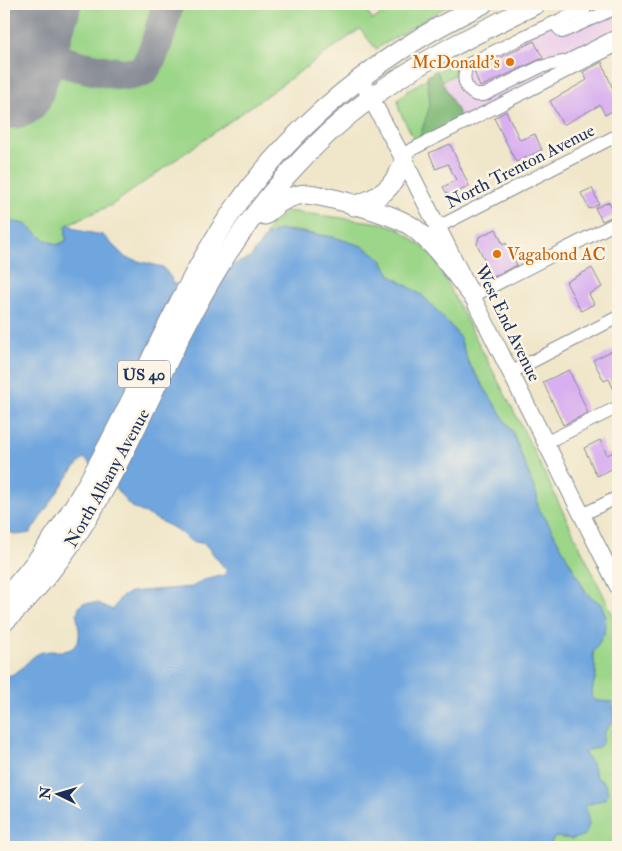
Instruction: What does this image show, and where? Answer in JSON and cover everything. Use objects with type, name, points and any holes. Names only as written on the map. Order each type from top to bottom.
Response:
[{"type":"highway","name":"North Albany Avenue","points":[[4,622],[54,569],[79,534],[92,496],[212,261],[229,215],[270,163],[318,114],[360,78],[402,47],[483,4]]},
{"type":"highway","name":"North Albany Avenue","points":[[212,261],[233,245],[262,204],[298,163],[370,98],[451,47],[536,4]]},
{"type":"highway","points":[[354,206],[384,194],[394,182],[403,159]]},
{"type":"highway","points":[[233,245],[274,206],[294,196],[312,195],[393,218],[416,230],[473,296]]},
{"type":"highway","name":"North Albany Avenue","points":[[4,599],[92,496]]},
{"type":"main road","name":"West End Avenue","points":[[360,78],[438,227],[545,444],[618,586]]},
{"type":"street","points":[[590,21],[584,6],[555,24],[531,32],[467,65],[464,74],[466,87],[476,95],[484,95],[540,67],[567,61],[618,35]]},
{"type":"street","points":[[555,24],[562,32],[618,7]]},
{"type":"street","points":[[403,159],[618,45]]},
{"type":"street","name":"North Trenton Avenue","points":[[438,227],[618,135]]},
{"type":"street","points":[[473,296],[618,222]]},
{"type":"street","points":[[510,373],[618,318]]},
{"type":"street","points":[[545,444],[618,407]]},
{"type":"street","points":[[582,515],[618,497]]},
{"type":"shaded area","points":[[573,4],[597,4],[599,6],[602,4],[618,4],[618,37],[461,118],[441,82],[453,76],[458,69],[457,65]]},
{"type":"green space","points":[[4,4],[363,4],[372,20],[402,4],[451,4],[376,49],[360,29],[112,205],[68,224],[66,226],[66,241],[57,245],[44,239],[25,224],[14,222],[4,215]]},
{"type":"green space","points":[[450,63],[457,65],[456,74],[441,82],[461,118],[417,145],[399,110],[398,100],[403,94]]},
{"type":"green space","points":[[436,70],[461,118],[417,145],[430,105],[427,76]]},
{"type":"green space","points":[[287,211],[381,223],[398,228],[432,254],[521,425],[618,625],[618,847],[551,847],[551,842],[555,837],[573,839],[586,819],[586,805],[594,803],[608,793],[605,783],[596,777],[592,764],[584,752],[601,744],[606,728],[614,719],[614,715],[612,702],[596,701],[591,695],[596,674],[593,653],[604,634],[597,601],[587,594],[538,508],[537,496],[513,433],[468,362],[460,338],[423,296],[390,275],[382,260],[362,246],[333,237],[289,230],[279,230],[265,237],[271,224]]},
{"type":"water","points":[[4,215],[14,222],[25,224],[44,239],[57,245],[66,241],[66,226],[68,224],[81,231],[103,235],[126,258],[163,267],[172,279],[171,282],[181,287],[222,272],[250,258],[265,237],[279,230],[333,237],[362,246],[375,254],[382,260],[390,275],[423,296],[460,338],[468,362],[513,433],[537,496],[538,508],[587,594],[601,604],[606,616],[604,634],[593,653],[596,674],[591,695],[596,701],[612,702],[616,718],[604,732],[603,742],[599,747],[584,752],[592,764],[596,777],[605,783],[608,793],[605,799],[586,805],[589,825],[585,835],[573,839],[555,837],[551,842],[551,847],[4,847],[4,676],[16,673],[38,654],[48,651],[68,650],[76,645],[79,635],[77,612],[83,603],[98,603],[113,610],[120,598],[130,592],[192,587],[204,580],[224,575],[227,571],[205,544],[191,541],[174,528],[130,506],[109,480],[84,458],[71,472],[30,533],[17,535],[4,530]]},
{"type":"building","name":"McDonald's","points":[[534,41],[543,58],[480,87],[474,71]]},
{"type":"building","points":[[602,62],[618,102],[618,108],[605,115],[600,105],[563,125],[550,101],[587,80],[583,72]]},
{"type":"building","points":[[506,111],[520,140],[535,134],[542,150],[516,162],[494,118]]},
{"type":"building","points":[[450,144],[469,186],[449,197],[443,187],[456,180],[448,164],[436,169],[429,153]]},
{"type":"building","points":[[592,188],[599,204],[589,209],[581,193]]},
{"type":"building","points":[[609,202],[615,215],[602,221],[595,208]]},
{"type":"building","name":"Vagabond AC","points":[[496,229],[503,245],[506,243],[517,265],[487,280],[480,264],[485,261],[477,244],[479,237]]},
{"type":"building","points":[[592,268],[602,287],[589,294],[594,304],[581,311],[566,282]]},
{"type":"building","points":[[618,348],[618,399],[609,379],[604,381],[593,360]]},
{"type":"building","points":[[569,370],[588,413],[563,425],[543,382]]},
{"type":"building","points":[[600,440],[607,455],[618,450],[618,466],[597,476],[584,448]]},
{"type":"taxiway","points":[[25,51],[106,72],[136,73],[144,69],[152,55],[168,4]]},
{"type":"runway","points":[[13,88],[40,4]]},
{"type":"place","name":"McDonald's","points":[[510,62]]},
{"type":"place","name":"Vagabond AC","points":[[497,254]]}]
